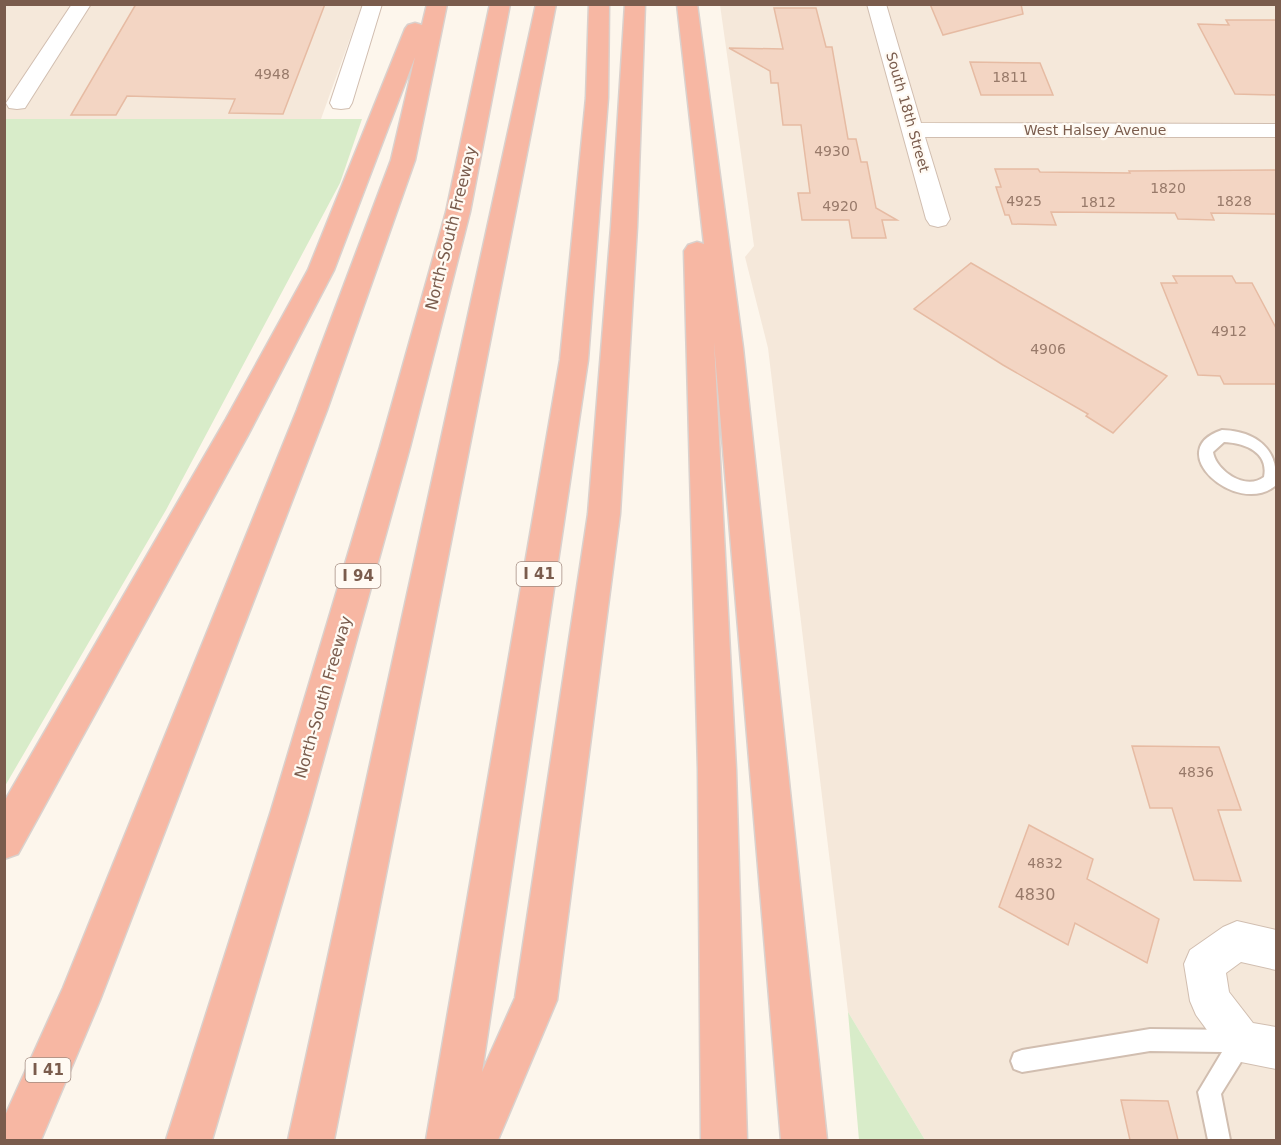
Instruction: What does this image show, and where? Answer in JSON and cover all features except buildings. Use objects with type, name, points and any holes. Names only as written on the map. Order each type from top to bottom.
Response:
[{"type":"highway","points":[[4,840],[237,428],[321,270],[424,4]]},
{"type":"highway","name":"I 41","points":[[18,1140],[79,1000],[312,410],[403,160],[436,4]]},
{"type":"highway","name":"North-South Freeway","points":[[189,1140],[290,811],[395,447],[458,212],[500,4]]},
{"type":"highway","points":[[311,1140],[546,4]]},
{"type":"highway","name":"I 41","points":[[449,1140],[574,360],[597,98],[599,4]]},
{"type":"highway","points":[[475,1140],[536,1000],[604,514],[624,227],[635,4]]},
{"type":"highway","points":[[687,4],[692,63],[729,348],[804,1140]]},
{"type":"highway","points":[[692,63],[717,769],[724,1140]]},
{"type":"highway","points":[[10,1140],[79,1000]]},
{"type":"street","points":[[17,103],[82,4]]},
{"type":"street","points":[[341,103],[373,4]]},
{"type":"street","name":"South 18th Street","points":[[876,4],[938,219]]},
{"type":"street","name":"West Halsey Avenue","points":[[914,130],[1276,131]]},
{"type":"street","points":[[1259,1044],[1210,1001],[1204,964],[1237,941],[1276,950]]},
{"type":"lane","points":[[1233,436],[1271,449],[1275,476],[1271,482],[1255,488],[1232,484],[1222,478],[1208,462],[1205,453],[1207,446],[1213,440],[1233,436]]},
{"type":"lane","points":[[1022,1060],[1150,1040],[1259,1044]]},
{"type":"lane","points":[[1219,1140],[1209,1092],[1259,1044]]},
{"type":"shaded area","points":[[4,5],[362,5],[321,119],[5,119]]},
{"type":"shaded area","points":[[720,5],[1276,5],[1276,1140],[925,1140],[848,1012],[768,348],[745,257],[754,246]]},
{"type":"green space","points":[[5,119],[362,119],[340,183],[166,510],[5,786]]},
{"type":"green space","points":[[848,1012],[925,1140],[859,1140]]}]
